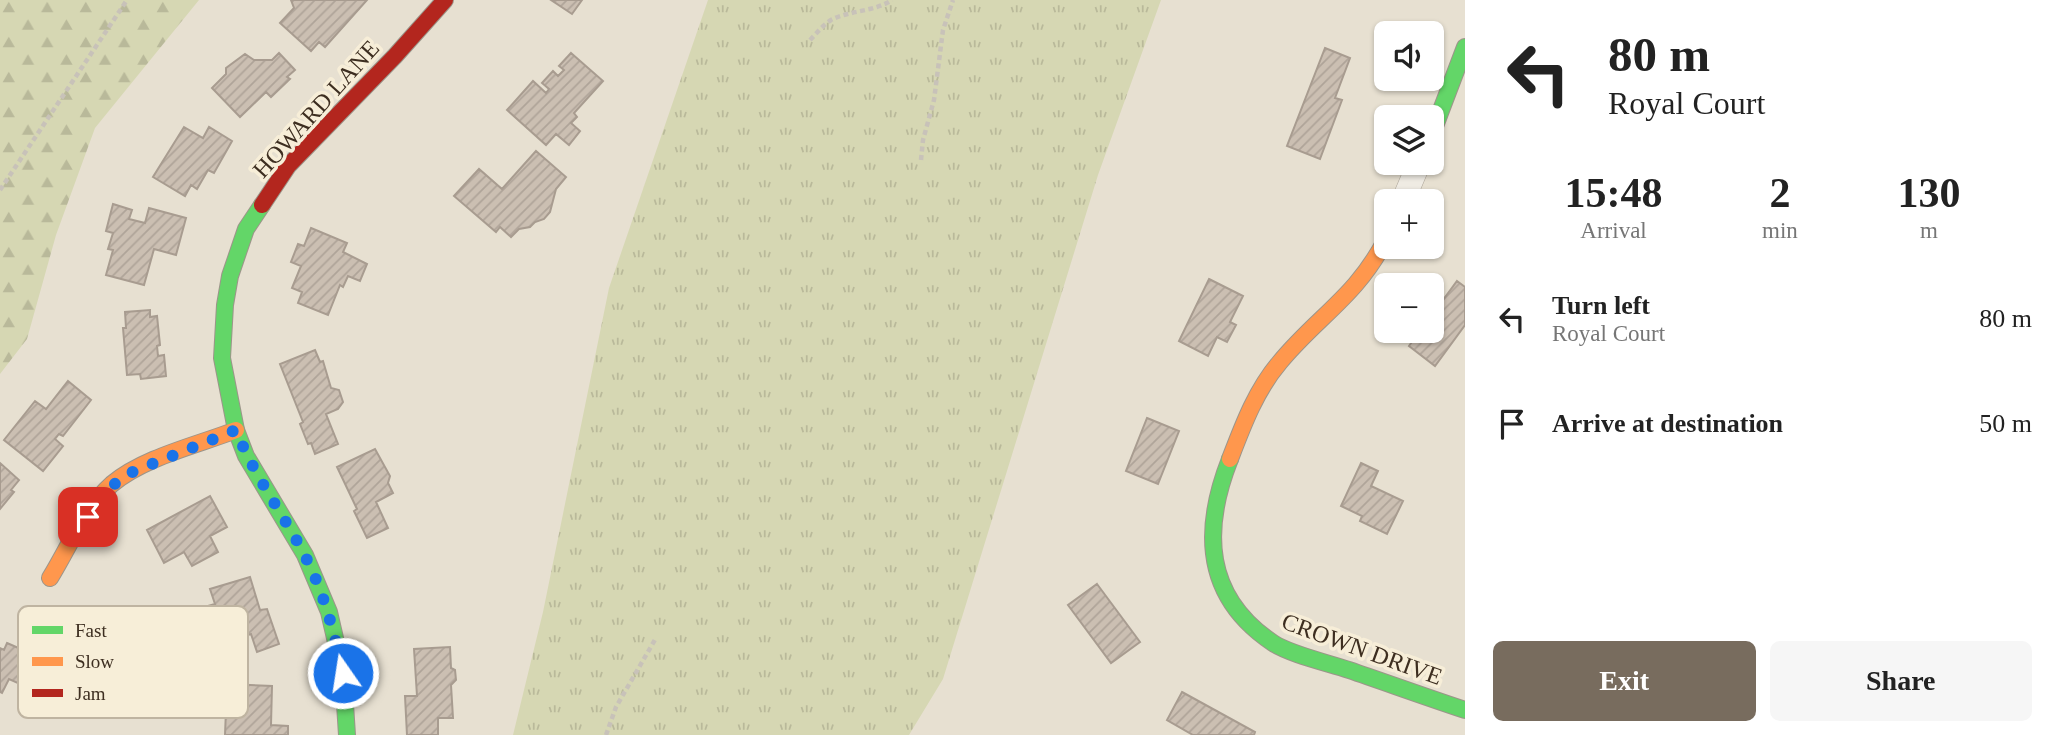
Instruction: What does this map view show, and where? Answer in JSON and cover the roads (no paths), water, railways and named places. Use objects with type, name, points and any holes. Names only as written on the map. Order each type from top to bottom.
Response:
[{"type":"street","name":"HOWARD LANE","points":[[347,735],[343,673],[329,612],[305,555],[246,456],[236,430],[222,358],[229,276],[246,229],[288,166],[395,56],[445,0]]},
{"type":"street","points":[[1443,105],[1465,47]]},
{"type":"street","name":"CROWN DRIVE","points":[[1374,259],[1361,281],[1339,306],[1281,360],[1247,417],[1226,468],[1214,510],[1210,538],[1214,566],[1235,609],[1252,629],[1275,645],[1465,710]]},
{"type":"street","points":[[50,579],[100,497],[113,484],[143,466],[236,430]]}]
